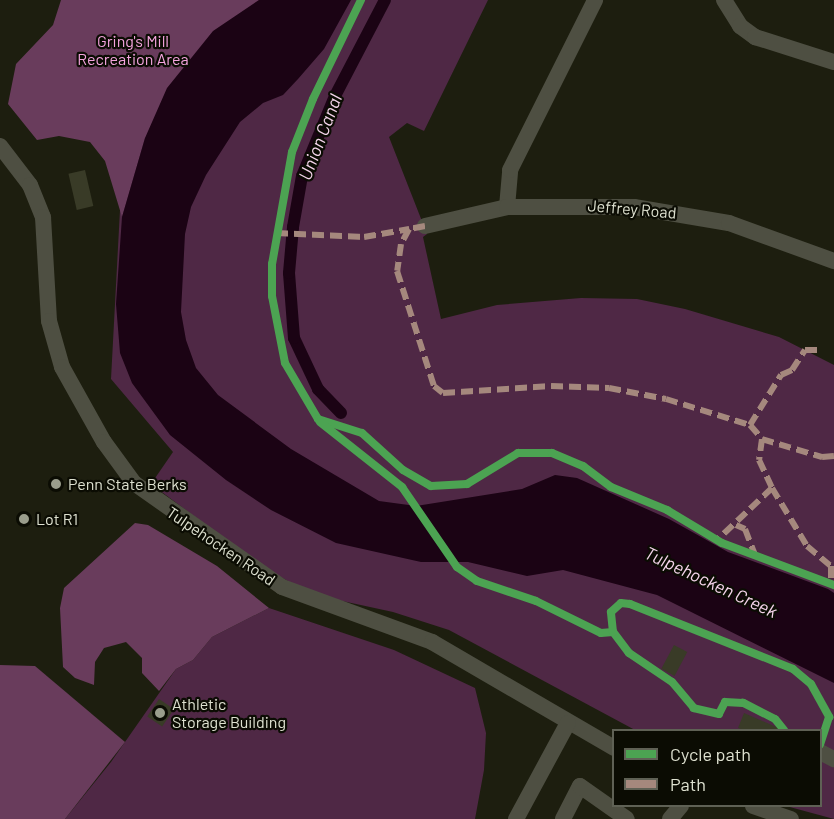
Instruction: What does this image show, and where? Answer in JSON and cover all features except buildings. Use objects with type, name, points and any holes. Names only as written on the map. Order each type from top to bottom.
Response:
[{"type":"street","points":[[507,207],[510,170],[595,0]]},
{"type":"street","points":[[724,0],[740,26],[755,37],[834,63]]},
{"type":"street","name":"Tulpehocken Road","points":[[0,146],[30,185],[43,218],[50,321],[62,367],[104,442],[134,483],[282,587],[432,642],[612,747]]},
{"type":"street","name":"Jeffrey Road","points":[[425,226],[507,207],[607,205],[669,211],[753,230],[834,261]]},
{"type":"street","points":[[516,819],[571,724]]},
{"type":"street","points":[[563,819],[580,786],[627,819]]},
{"type":"street","points":[[670,819],[680,807]]},
{"type":"street","points":[[756,807],[791,819]]},
{"type":"green space","name":"Gring's Mill Recreation Area","points":[[61,0],[259,0],[145,138],[122,217],[105,161],[90,142],[59,136],[37,140],[8,104],[16,64],[53,25]]},
{"type":"green space","name":"Gring's Mill Recreation Area","points":[[66,0],[488,0],[424,131],[407,123],[389,137],[427,234],[423,237],[441,319],[497,305],[581,298],[637,299],[685,309],[779,337],[834,365],[834,819],[790,807],[822,807],[822,729],[633,729],[449,630],[393,612],[310,594],[257,563],[151,484],[173,452],[111,379],[121,191]]},
{"type":"green space","points":[[135,523],[148,525],[217,566],[269,608],[212,637],[193,660],[176,669],[159,691],[142,673],[142,658],[126,642],[104,648],[95,662],[94,685],[75,678],[63,667],[60,608],[64,588]]},
{"type":"green space","points":[[269,608],[394,650],[475,688],[486,733],[484,770],[475,819],[65,819],[111,762],[176,669],[193,660],[212,637]]},
{"type":"green space","points":[[0,665],[35,666],[125,742],[65,819],[0,819]]},
{"type":"water","name":"Tulpehocken Creek","points":[[259,0],[351,0],[324,49],[298,79],[283,95],[263,103],[240,122],[206,175],[191,207],[185,234],[181,312],[186,340],[196,368],[218,395],[291,449],[379,501],[416,506],[522,489],[555,475],[577,478],[669,519],[728,552],[828,589],[834,593],[834,683],[657,595],[563,570],[527,576],[468,562],[421,562],[336,543],[271,510],[226,480],[170,435],[132,383],[120,353],[116,304],[122,217],[145,138],[167,88],[213,31]]},
{"type":"waterway","name":"Union Canal","points":[[341,413],[318,389],[294,338],[289,273],[293,227],[302,176],[335,96],[385,0]]},
{"type":"marked path","points":[[425,226],[409,229],[401,244],[397,271],[434,386],[443,393],[551,386],[609,388],[666,399],[750,425],[762,439],[759,460],[772,488],[717,540]]},
{"type":"marked path","points":[[276,233],[364,237],[409,229]]},
{"type":"marked path","points":[[750,425],[781,375],[792,370],[805,350],[817,350]]},
{"type":"marked path","points":[[762,439],[822,457],[834,456]]},
{"type":"marked path","points":[[772,488],[807,546],[831,566],[831,583]]},
{"type":"marked path","points":[[736,525],[745,529],[755,555]]},
{"type":"cycle path","points":[[361,0],[313,99],[292,152],[272,264],[272,296],[285,363],[318,419],[362,433],[403,470],[431,486],[467,484],[518,453],[552,453],[583,466],[611,487],[667,510],[722,543],[834,585]]},
{"type":"cycle path","points":[[320,422],[402,487],[457,567],[477,581],[536,601],[601,633],[613,632]]},
{"type":"cycle path","points":[[783,729],[775,719],[743,703],[725,702],[719,714],[694,708],[672,682],[629,653],[613,632],[611,612],[621,603],[630,604],[793,669],[811,684],[829,717],[822,739]]},
{"type":"place","name":"Penn State Berks","points":[[56,484]]},
{"type":"place","name":"Lot R1","points":[[24,519]]},
{"type":"place","name":"Athletic Storage Building","points":[[160,713]]}]
